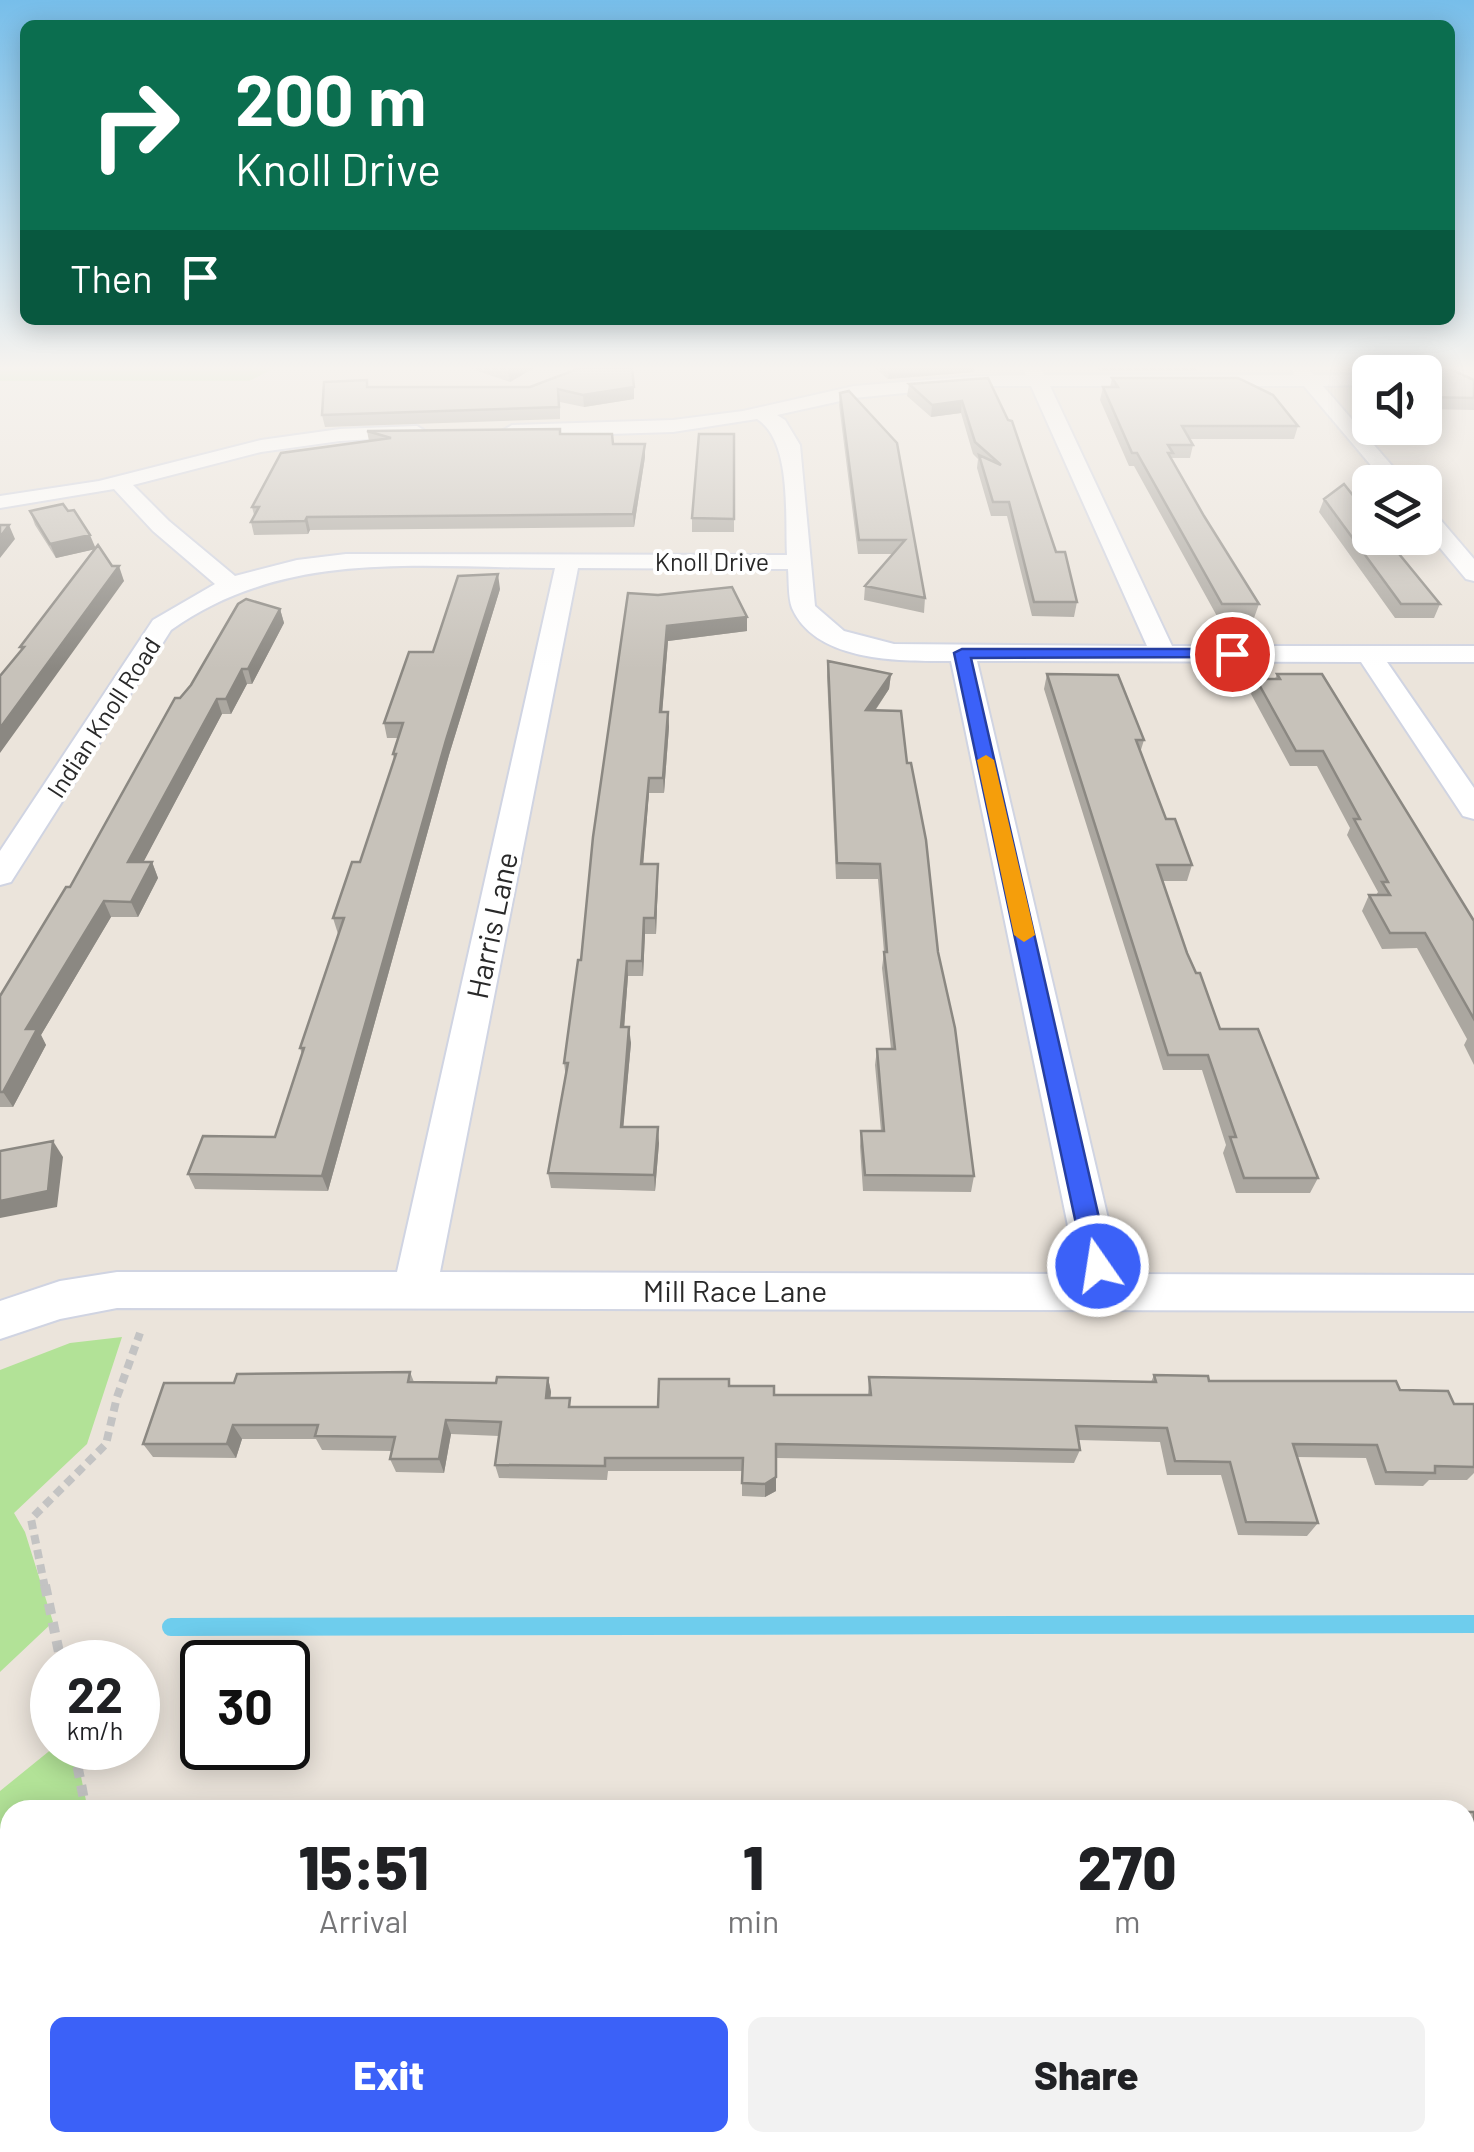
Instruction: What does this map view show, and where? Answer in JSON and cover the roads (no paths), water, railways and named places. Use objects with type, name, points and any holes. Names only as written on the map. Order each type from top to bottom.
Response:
[{"type":"street","points":[[0,502],[119,482],[154,468]]},
{"type":"street","points":[[792,468],[798,562]]},
{"type":"street","points":[[1078,468],[1163,653]]},
{"type":"street","points":[[119,482],[160,526],[231,585]]},
{"type":"street","points":[[1442,536],[1474,574]]},
{"type":"street","name":"Harris Lane","points":[[414,1289],[568,561]]},
{"type":"street","name":"Knoll Drive","points":[[231,585],[288,568],[332,562],[798,562],[807,614],[831,634],[884,651],[1474,654]]},
{"type":"street","name":"Indian Knoll Road","points":[[0,876],[162,625],[194,602],[231,585]]},
{"type":"street","points":[[962,653],[1103,1291]]},
{"type":"street","points":[[1369,654],[1474,810]]},
{"type":"street","name":"Mill Race Lane","points":[[0,1320],[60,1300],[117,1290],[1474,1293]]},
{"type":"waterway","points":[[171,1627],[1474,1624]]}]
